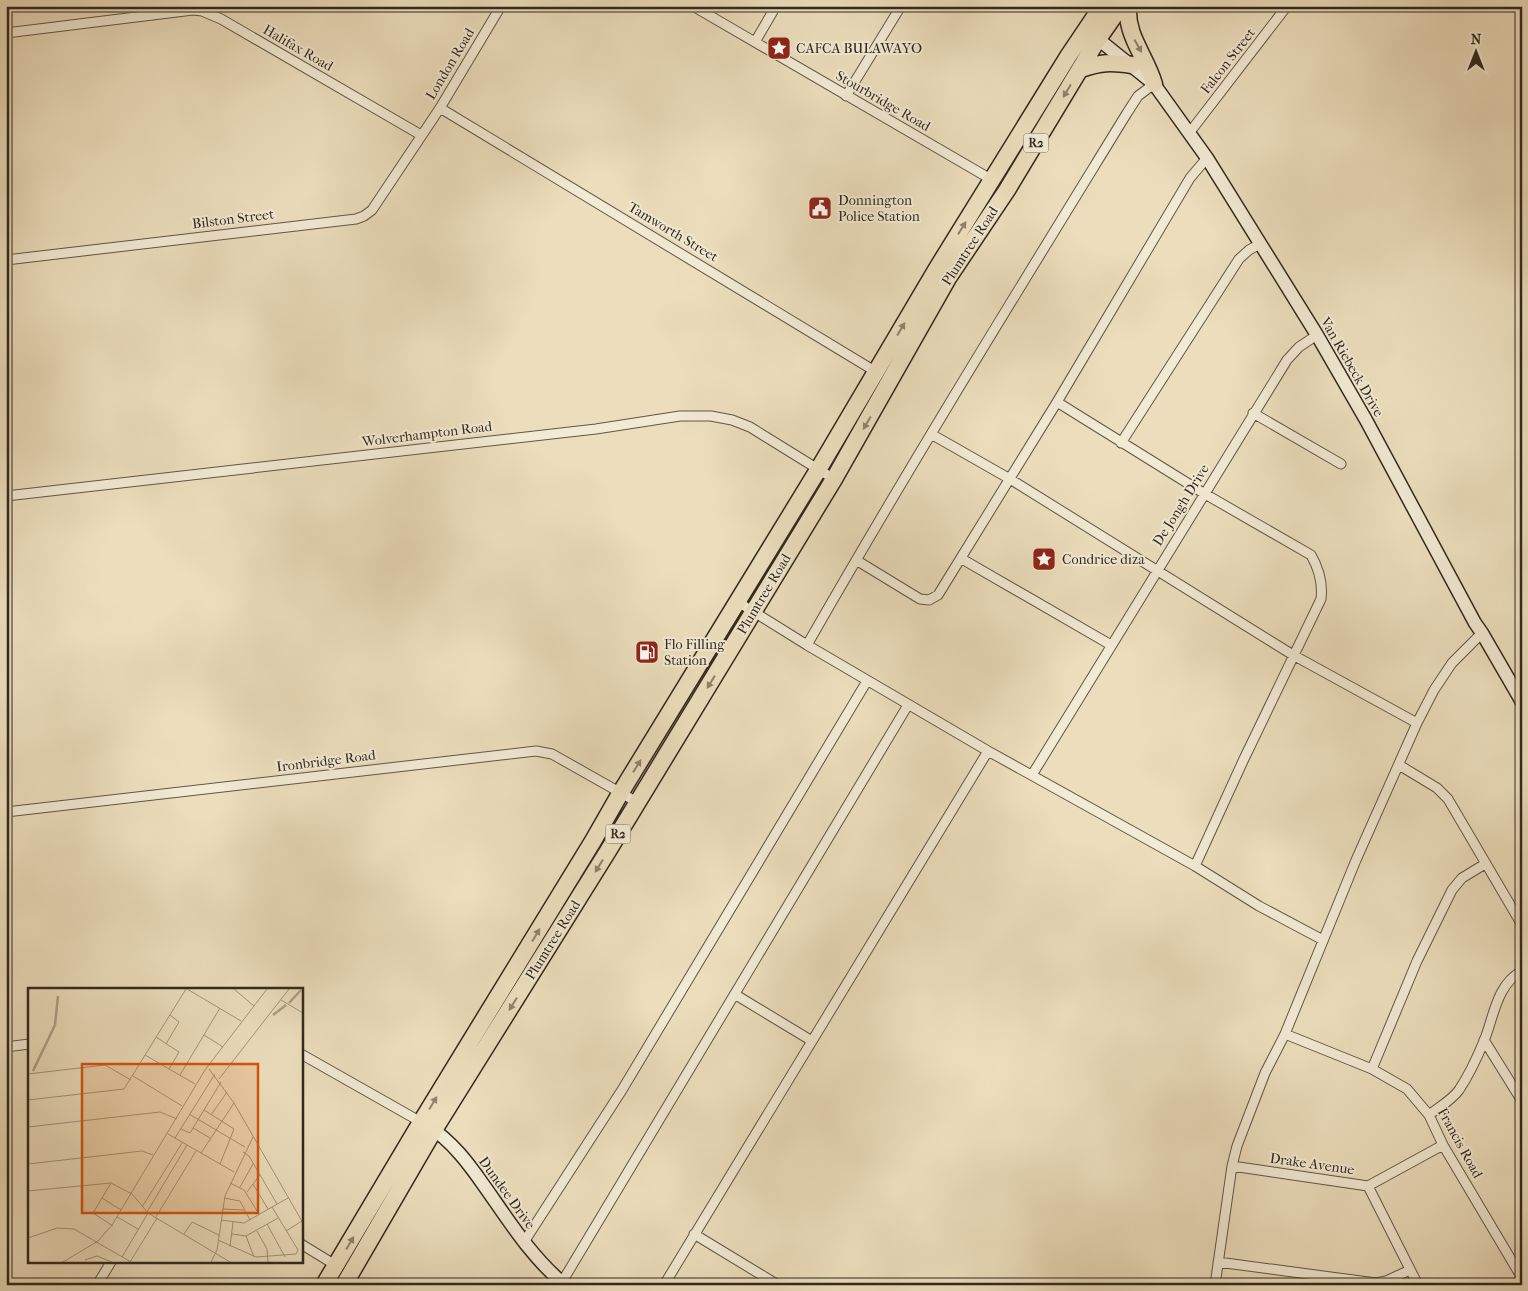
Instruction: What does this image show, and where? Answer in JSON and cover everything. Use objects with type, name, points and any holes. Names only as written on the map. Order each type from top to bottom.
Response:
[{"type":"highway","name":"Plumtree Road","points":[[324,1285],[608,851],[834,479],[948,278],[1007,190],[1098,39],[1121,6]]},
{"type":"highway","points":[[1128,6],[1130,31],[1150,69],[1154,84]]},
{"type":"highway","name":"Plumtree Road","points":[[347,1279],[428,1126],[621,792],[818,470],[875,371],[1069,55],[1101,9]]},
{"type":"highway","points":[[1069,55],[1086,43],[1098,39],[1096,25],[1101,9]]},
{"type":"highway","points":[[1081,69],[1097,63],[1132,65]]},
{"type":"street","name":"London Road","points":[[421,135],[440,108],[500,6]]},
{"type":"street","name":"Stourbridge Road","points":[[693,6],[993,180],[1007,190]]},
{"type":"street","points":[[755,42],[776,6]]},
{"type":"street","points":[[846,96],[901,6]]},
{"type":"street","name":"Falcon Street","points":[[1190,132],[1288,6]]},
{"type":"street","name":"Halifax Road","points":[[6,33],[193,10],[202,11],[221,19],[421,135]]},
{"type":"street","name":"Van Riebeck Drive","points":[[1098,39],[1154,84],[1208,158],[1317,335],[1366,420],[1475,623],[1522,702]]},
{"type":"street","points":[[807,645],[931,434],[1127,113],[1138,96],[1154,84]]},
{"type":"street","name":"Tamworth Street","points":[[440,108],[891,381]]},
{"type":"street","name":"Bilston Street","points":[[6,260],[356,219],[372,210],[421,135]]},
{"type":"street","points":[[856,560],[924,600],[938,595],[962,559],[1057,402],[1190,178],[1208,158]]},
{"type":"street","points":[[1121,443],[1240,259],[1249,250],[1260,244]]},
{"type":"street","name":"De Jongh Drive","points":[[1032,775],[1287,360],[1299,347],[1317,335]]},
{"type":"street","points":[[1057,402],[1205,494],[1311,555],[1317,566],[1322,590],[1321,599],[1195,866]]},
{"type":"street","points":[[1253,413],[1341,464]]},
{"type":"street","name":"Wolverhampton Road","points":[[6,496],[596,429],[680,416],[711,416],[732,420],[750,427],[834,479]]},
{"type":"street","points":[[931,434],[1010,479],[1293,655],[1417,723]]},
{"type":"street","points":[[962,559],[1111,645]]},
{"type":"street","points":[[738,602],[908,705],[1195,866],[1259,906],[1323,940]]},
{"type":"street","points":[[1215,1285],[1232,1166],[1240,1137],[1265,1073],[1285,1034],[1379,808],[1417,723],[1434,690],[1449,667],[1482,633]]},
{"type":"street","points":[[524,1242],[622,1090],[867,681]]},
{"type":"street","points":[[564,1283],[908,705]]},
{"type":"street","name":"Ironbridge Road","points":[[6,812],[536,751],[552,754],[637,802]]},
{"type":"street","points":[[664,1285],[988,751]]},
{"type":"street","points":[[1399,765],[1437,788],[1448,799],[1522,926]]},
{"type":"street","points":[[1372,1069],[1417,961],[1452,890],[1462,878],[1485,864]]},
{"type":"street","points":[[1429,1114],[1460,1089],[1484,1040],[1494,1008],[1505,987],[1522,971]]},
{"type":"street","points":[[736,995],[812,1041]]},
{"type":"street","name":"Francis Road","points":[[1285,1034],[1372,1069],[1407,1089],[1429,1114],[1443,1145],[1522,1278]]},
{"type":"street","points":[[1484,1040],[1522,1101]]},
{"type":"street","points":[[6,1047],[28,1044]]},
{"type":"street","points":[[302,1055],[428,1126]]},
{"type":"street","name":"Dundee Drive","points":[[428,1126],[450,1144],[469,1164],[524,1242],[545,1266],[564,1283]]},
{"type":"street","points":[[1368,1186],[1443,1145]]},
{"type":"street","name":"Drake Avenue","points":[[1232,1166],[1368,1186],[1418,1285]]},
{"type":"street","points":[[694,1234],[778,1285]]},
{"type":"street","points":[[302,1245],[336,1266],[347,1279]]},
{"type":"street","points":[[1218,1262],[1376,1283],[1386,1281],[1410,1270]]},
{"type":"street","points":[[97,1285],[110,1264]]},
{"type":"place","name":"CAFCA BULAWAYO","points":[[779,48]]},
{"type":"place","name":"Donnington Police Station","points":[[820,208]]},
{"type":"place","name":"Condrice diza","points":[[1044,559]]},
{"type":"place","name":"Flo Filling Station","points":[[647,652]]}]
